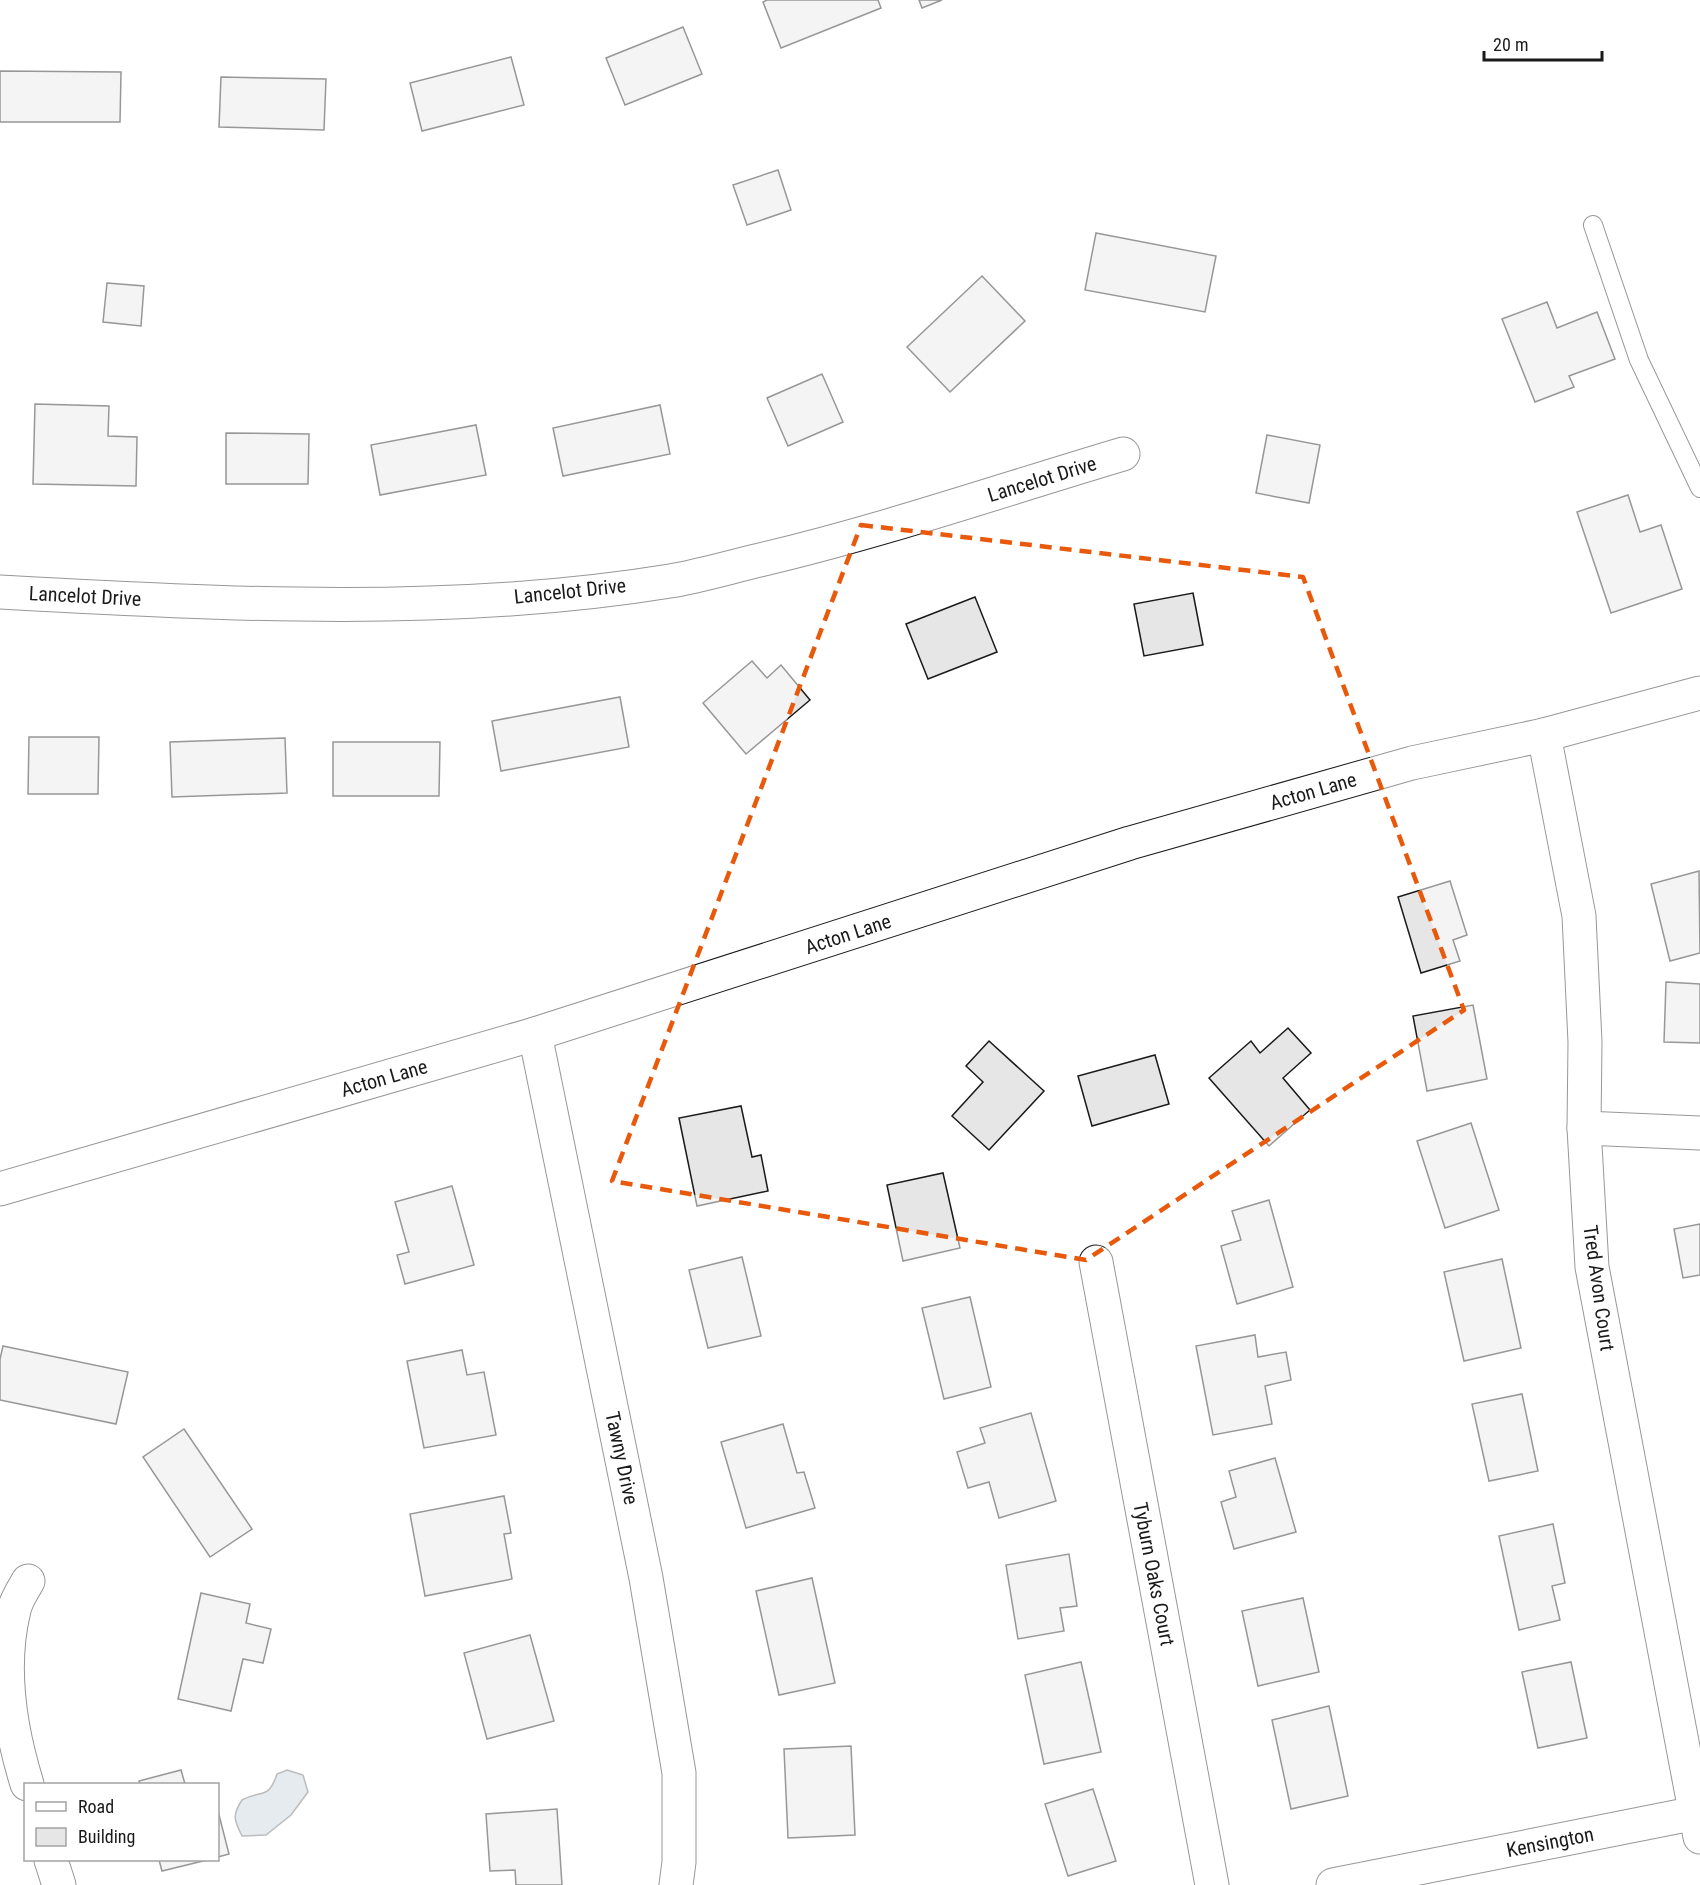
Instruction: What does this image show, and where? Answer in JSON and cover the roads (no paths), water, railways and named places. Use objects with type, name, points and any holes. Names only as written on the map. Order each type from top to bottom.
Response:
[{"type":"street","name":"Lancelot Drive","points":[[0,592],[170,601],[409,603],[546,595],[671,580],[794,552],[910,520],[1123,454]]},
{"type":"street","name":"Acton Lane","points":[[0,1189],[535,1034],[1130,843],[1412,763],[1544,735],[1700,693]]},
{"type":"street","name":"Tred Avon Court","points":[[1544,735],[1579,916],[1585,1042],[1584,1128],[1592,1267],[1698,1825]]},
{"type":"street","name":"Tawny Drive","points":[[535,1034],[646,1578],[679,1773],[679,1862],[676,1885]]},
{"type":"street","points":[[1584,1128],[1700,1133]]},
{"type":"street","name":"Tyburn Oaks Court","points":[[1096,1262],[1212,1885]]},
{"type":"street","points":[[27,1783],[6,1694],[8,1643],[14,1609],[28,1581]]},
{"type":"street","name":"Kensington","points":[[1333,1885],[1404,1871],[1698,1825]]},
{"type":"street","points":[[51,1861],[59,1885]]},
{"type":"lane","points":[[1593,225],[1639,360],[1700,488]]}]
